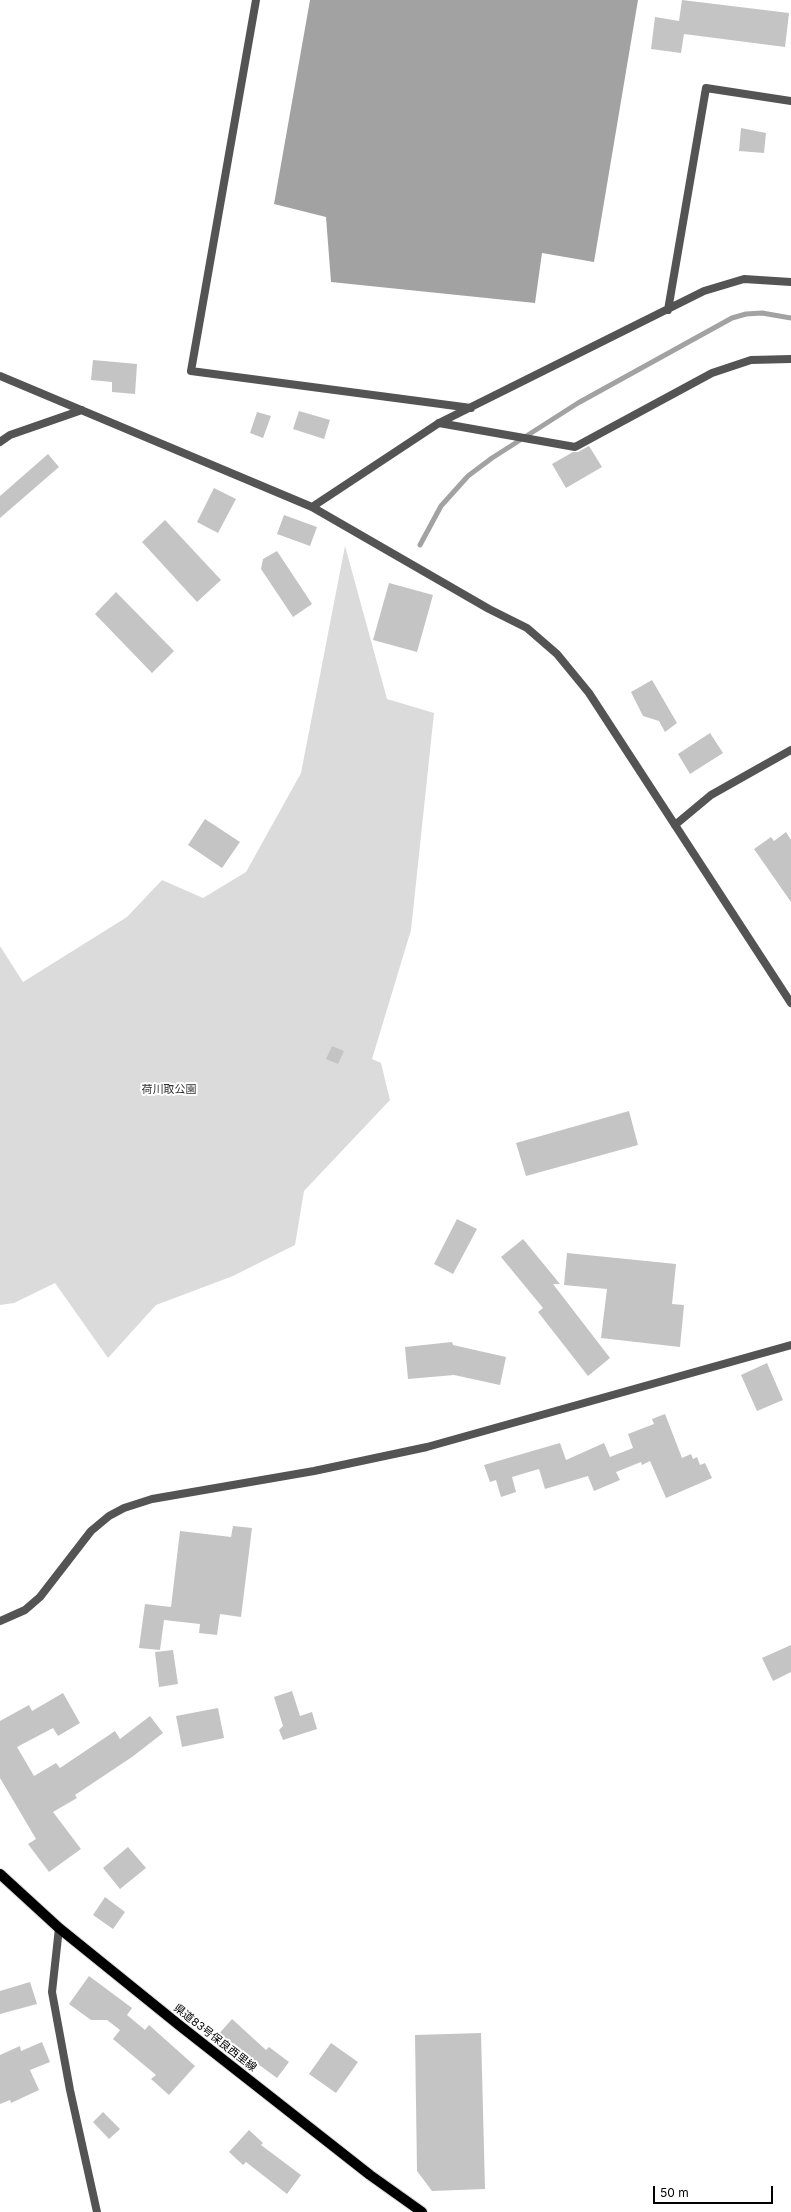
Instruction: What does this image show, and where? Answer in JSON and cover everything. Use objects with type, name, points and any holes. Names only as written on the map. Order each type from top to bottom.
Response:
[{"type":"main road","name":"県道83号保良西里線","points":[[0,1874],[59,1928],[370,2176],[422,2212]]},
{"type":"street","points":[[256,0],[192,371],[470,408]]},
{"type":"street","points":[[668,310],[706,88],[791,101]]},
{"type":"street","points":[[312,507],[439,423],[704,291],[744,279],[791,282]]},
{"type":"street","points":[[439,423],[575,447],[712,373],[751,360],[791,359]]},
{"type":"street","points":[[0,376],[312,507],[489,609],[527,628],[557,654],[590,693],[791,1003]]},
{"type":"street","points":[[0,442],[10,435],[82,410]]},
{"type":"street","points":[[675,825],[711,794],[791,750]]},
{"type":"street","points":[[0,1621],[25,1610],[40,1597],[91,1531],[109,1516],[124,1508],[152,1499],[314,1471],[427,1447],[791,1345]]},
{"type":"street","points":[[59,1928],[52,1992],[70,2090],[97,2212]]},
{"type":"green space","name":"荷川取公園","points":[[345,546],[387,699],[434,713],[411,930],[372,1059],[381,1063],[390,1100],[304,1191],[295,1245],[233,1276],[156,1305],[108,1358],[55,1283],[14,1303],[0,1305],[0,946],[23,982],[127,917],[162,880],[203,898],[246,872],[301,773]]},
{"type":"shaded area","points":[[310,0],[638,0],[594,262],[542,253],[535,303],[331,282],[326,217],[274,204]]},
{"type":"building","points":[[682,0],[789,13],[785,47],[684,34],[681,53],[651,49],[655,17],[679,21]]},
{"type":"building","points":[[741,128],[766,133],[764,153],[739,151]]},
{"type":"building","points":[[93,360],[137,364],[135,394],[112,392],[112,382],[91,380]]},
{"type":"building","points":[[299,411],[330,420],[324,439],[293,429]]},
{"type":"building","points":[[257,412],[271,416],[263,438],[250,433]]},
{"type":"building","points":[[589,446],[602,467],[566,488],[552,464],[573,452],[578,452]]},
{"type":"building","points":[[48,454],[59,467],[0,518],[0,496]]},
{"type":"building","points":[[214,488],[236,499],[218,533],[197,522]]},
{"type":"building","points":[[284,515],[317,527],[310,546],[277,534]]},
{"type":"building","points":[[165,520],[221,580],[197,602],[142,542]]},
{"type":"building","points":[[277,551],[312,604],[293,617],[261,569],[263,559]]},
{"type":"building","points":[[389,583],[433,595],[417,652],[373,640]]},
{"type":"building","points":[[116,592],[174,651],[152,673],[95,614]]},
{"type":"building","points":[[652,680],[677,723],[665,732],[659,721],[643,716],[631,692]]},
{"type":"building","points":[[710,733],[723,753],[690,774],[678,754]]},
{"type":"building","points":[[205,819],[240,842],[222,868],[188,845]]},
{"type":"building","points":[[786,832],[791,840],[791,902],[754,849],[771,837],[774,841]]},
{"type":"building","points":[[332,1046],[344,1051],[338,1064],[326,1059]]},
{"type":"building","points":[[629,1111],[638,1145],[526,1176],[516,1143]]},
{"type":"building","points":[[457,1219],[477,1229],[453,1274],[434,1264]]},
{"type":"building","points":[[523,1239],[560,1284],[553,1284],[610,1358],[588,1376],[538,1312],[543,1308],[501,1257]]},
{"type":"building","points":[[567,1253],[676,1264],[672,1304],[684,1305],[680,1347],[601,1338],[607,1289],[564,1285]]},
{"type":"building","points":[[452,1342],[453,1345],[506,1357],[500,1385],[454,1375],[408,1379],[405,1347]]},
{"type":"building","points":[[767,1363],[783,1400],[757,1411],[741,1375]]},
{"type":"building","points":[[665,1414],[682,1458],[691,1454],[693,1459],[697,1457],[700,1465],[705,1463],[712,1478],[666,1498],[650,1461],[642,1465],[641,1462],[616,1472],[620,1480],[594,1491],[588,1476],[545,1489],[539,1469],[512,1477],[516,1492],[501,1497],[496,1480],[490,1482],[484,1465],[560,1443],[566,1460],[604,1443],[610,1457],[633,1448],[628,1434],[654,1424],[652,1419]]},
{"type":"building","points":[[233,1526],[252,1528],[241,1617],[220,1614],[217,1635],[199,1633],[200,1624],[164,1620],[160,1650],[139,1648],[145,1604],[171,1607],[180,1531],[231,1537]]},
{"type":"building","points":[[791,1645],[791,1672],[773,1681],[762,1658]]},
{"type":"building","points":[[173,1650],[178,1684],[159,1687],[155,1652]]},
{"type":"building","points":[[292,1691],[300,1716],[312,1712],[317,1729],[283,1740],[279,1730],[283,1726],[274,1697]]},
{"type":"building","points":[[63,1693],[80,1723],[58,1736],[53,1728],[17,1747],[34,1776],[56,1763],[60,1768],[115,1731],[120,1739],[150,1716],[163,1733],[132,1757],[75,1795],[77,1798],[53,1812],[81,1849],[49,1872],[28,1844],[36,1839],[0,1778],[0,1721],[29,1705],[32,1711]]},
{"type":"building","points":[[218,1708],[224,1738],[182,1747],[176,1716]]},
{"type":"building","points":[[128,1847],[146,1868],[120,1889],[103,1868]]},
{"type":"building","points":[[105,1897],[125,1912],[113,1929],[93,1915]]},
{"type":"building","points":[[89,1976],[132,2008],[127,2015],[145,2030],[149,2025],[195,2066],[169,2095],[151,2079],[156,2075],[113,2039],[120,2030],[107,2020],[91,2020],[69,2004]]},
{"type":"building","points":[[30,1982],[37,2004],[0,2014],[0,1991]]},
{"type":"building","points":[[232,2019],[266,2050],[269,2047],[289,2062],[277,2078],[247,2056],[243,2059],[217,2036]]},
{"type":"building","points":[[481,2033],[485,2189],[432,2191],[417,2171],[415,2035]]},
{"type":"building","points":[[42,2042],[50,2062],[30,2070],[39,2090],[11,2103],[10,2100],[0,2104],[0,2055],[20,2046],[21,2051]]},
{"type":"building","points":[[331,2043],[358,2062],[336,2093],[309,2074]]},
{"type":"building","points":[[103,2112],[120,2129],[109,2139],[93,2122]]},
{"type":"building","points":[[249,2130],[263,2143],[261,2145],[301,2175],[287,2194],[246,2162],[243,2165],[229,2152]]},
{"type":"waterway","points":[[420,545],[441,506],[468,476],[492,458],[578,403],[732,318],[746,314],[762,313],[791,318]]}]
